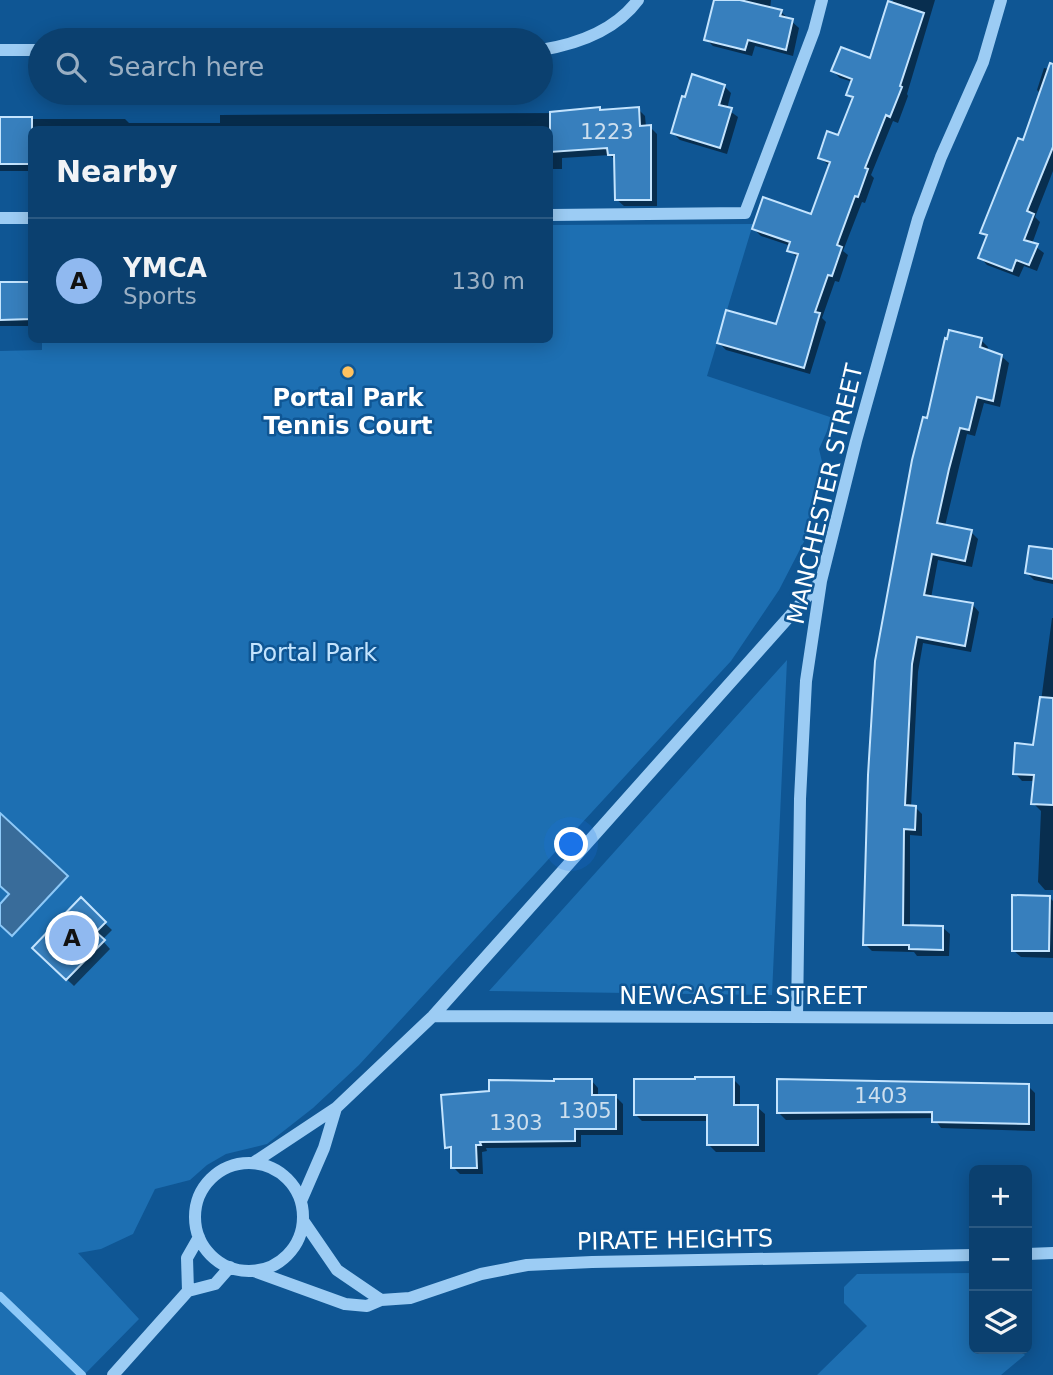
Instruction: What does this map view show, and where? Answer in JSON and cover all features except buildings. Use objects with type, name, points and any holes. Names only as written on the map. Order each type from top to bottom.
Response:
[{"type":"street","points":[[553,48],[572,45],[601,32],[628,13],[638,0]]},
{"type":"street","points":[[553,215],[745,213],[814,31],[822,0]]},
{"type":"street","name":"MANCHESTER STREET","points":[[797,1017],[800,799],[806,681],[821,581],[918,219],[983,62],[1001,0]]},
{"type":"street","points":[[0,50],[28,50]]},
{"type":"street","points":[[0,218],[28,218]]},
{"type":"street","points":[[253,1163],[336,1108],[433,1016],[821,581]]},
{"type":"street","name":"NEWCASTLE STREET","points":[[433,1016],[1053,1018]]},
{"type":"street","points":[[301,1201],[324,1148],[336,1108]]},
{"type":"street","points":[[241,1163],[269,1166],[283,1174],[295,1186],[301,1201],[304,1222],[300,1237],[293,1250],[269,1267],[254,1271],[230,1267],[211,1255],[199,1237],[195,1214],[197,1200],[203,1189],[219,1171],[241,1163]]},
{"type":"street","points":[[304,1222],[337,1270],[381,1300]]},
{"type":"street","points":[[188,1291],[187,1258],[199,1237]]},
{"type":"street","points":[[1032,1254],[1053,1253]]},
{"type":"street","name":"PIRATE HEIGHTS","points":[[254,1271],[345,1304],[367,1306],[381,1300],[410,1298],[481,1274],[527,1265],[606,1261],[969,1255]]},
{"type":"street","points":[[113,1375],[188,1291],[215,1284],[230,1267]]},
{"type":"green space","name":"Portal Park","points":[[753,224],[707,376],[833,418],[819,449],[823,466],[810,530],[779,590],[731,661],[359,1065],[313,1108],[267,1144],[226,1154],[207,1165],[190,1180],[155,1189],[133,1234],[101,1249],[78,1253],[139,1319],[84,1375],[0,1375],[0,351],[42,350],[42,343],[553,343],[553,225]]},
{"type":"green space","points":[[787,660],[772,995],[489,991]]},
{"type":"green space","points":[[969,1273],[969,1354],[1025,1355],[1001,1375],[817,1375],[867,1326],[844,1303],[844,1287],[857,1274]]},
{"type":"shaded area","points":[[0,813],[68,876],[12,936],[0,925],[0,904],[9,894],[0,886]]},
{"type":"waterway","points":[[0,1296],[82,1375]]},
{"type":"place","name":"Portal Park Tennis Court","points":[[348,372]]},
{"type":"place","name":"YMCA","points":[[72,938]]}]
